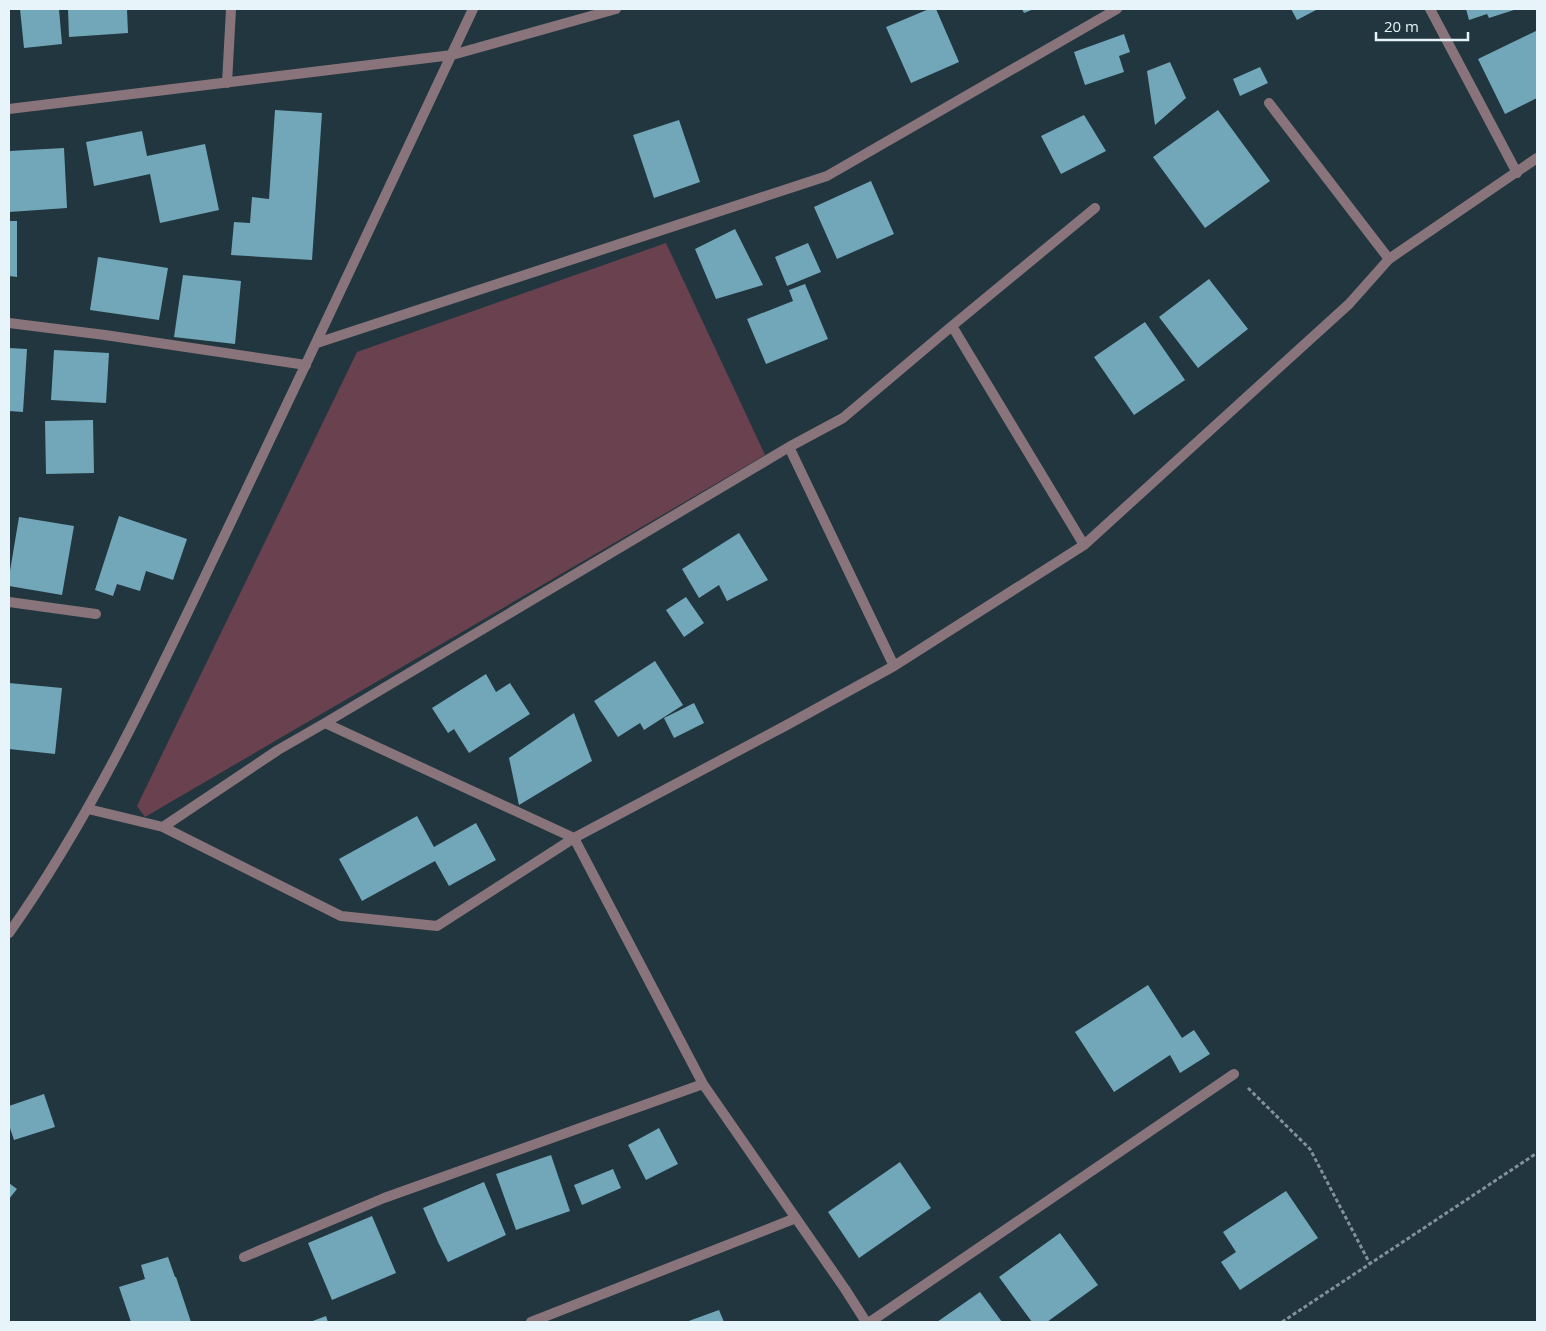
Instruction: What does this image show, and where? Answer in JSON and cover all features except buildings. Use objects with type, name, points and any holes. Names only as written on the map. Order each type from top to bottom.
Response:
[{"type":"street","points":[[227,82],[231,9]]},
{"type":"street","points":[[9,933],[88,809],[179,631],[317,343],[473,9]]},
{"type":"street","points":[[9,109],[452,55],[616,9]]},
{"type":"street","points":[[317,343],[827,176],[1117,9]]},
{"type":"street","points":[[1430,9],[1517,173]]},
{"type":"street","points":[[1269,103],[1389,259]]},
{"type":"street","points":[[88,809],[162,828],[341,916],[437,926],[574,838],[894,666],[1084,545],[1349,304],[1389,259],[1537,158]]},
{"type":"street","points":[[162,828],[278,750],[325,724],[789,447],[843,418],[1095,208]]},
{"type":"street","points":[[9,323],[105,335],[306,365]]},
{"type":"street","points":[[952,326],[1084,545]]},
{"type":"street","points":[[789,447],[894,666]]},
{"type":"street","points":[[9,602],[96,614]]},
{"type":"street","points":[[325,724],[574,838],[703,1084],[868,1322],[1234,1074]]},
{"type":"street","points":[[244,1257],[384,1198],[703,1084]]},
{"type":"street","points":[[531,1322],[796,1218]]},
{"type":"path","points":[[1234,1074],[1310,1149],[1370,1264]]},
{"type":"path","points":[[1282,1322],[1537,1153]]},
{"type":"shaded area","points":[[666,243],[765,455],[145,817],[137,806],[357,352]]}]
